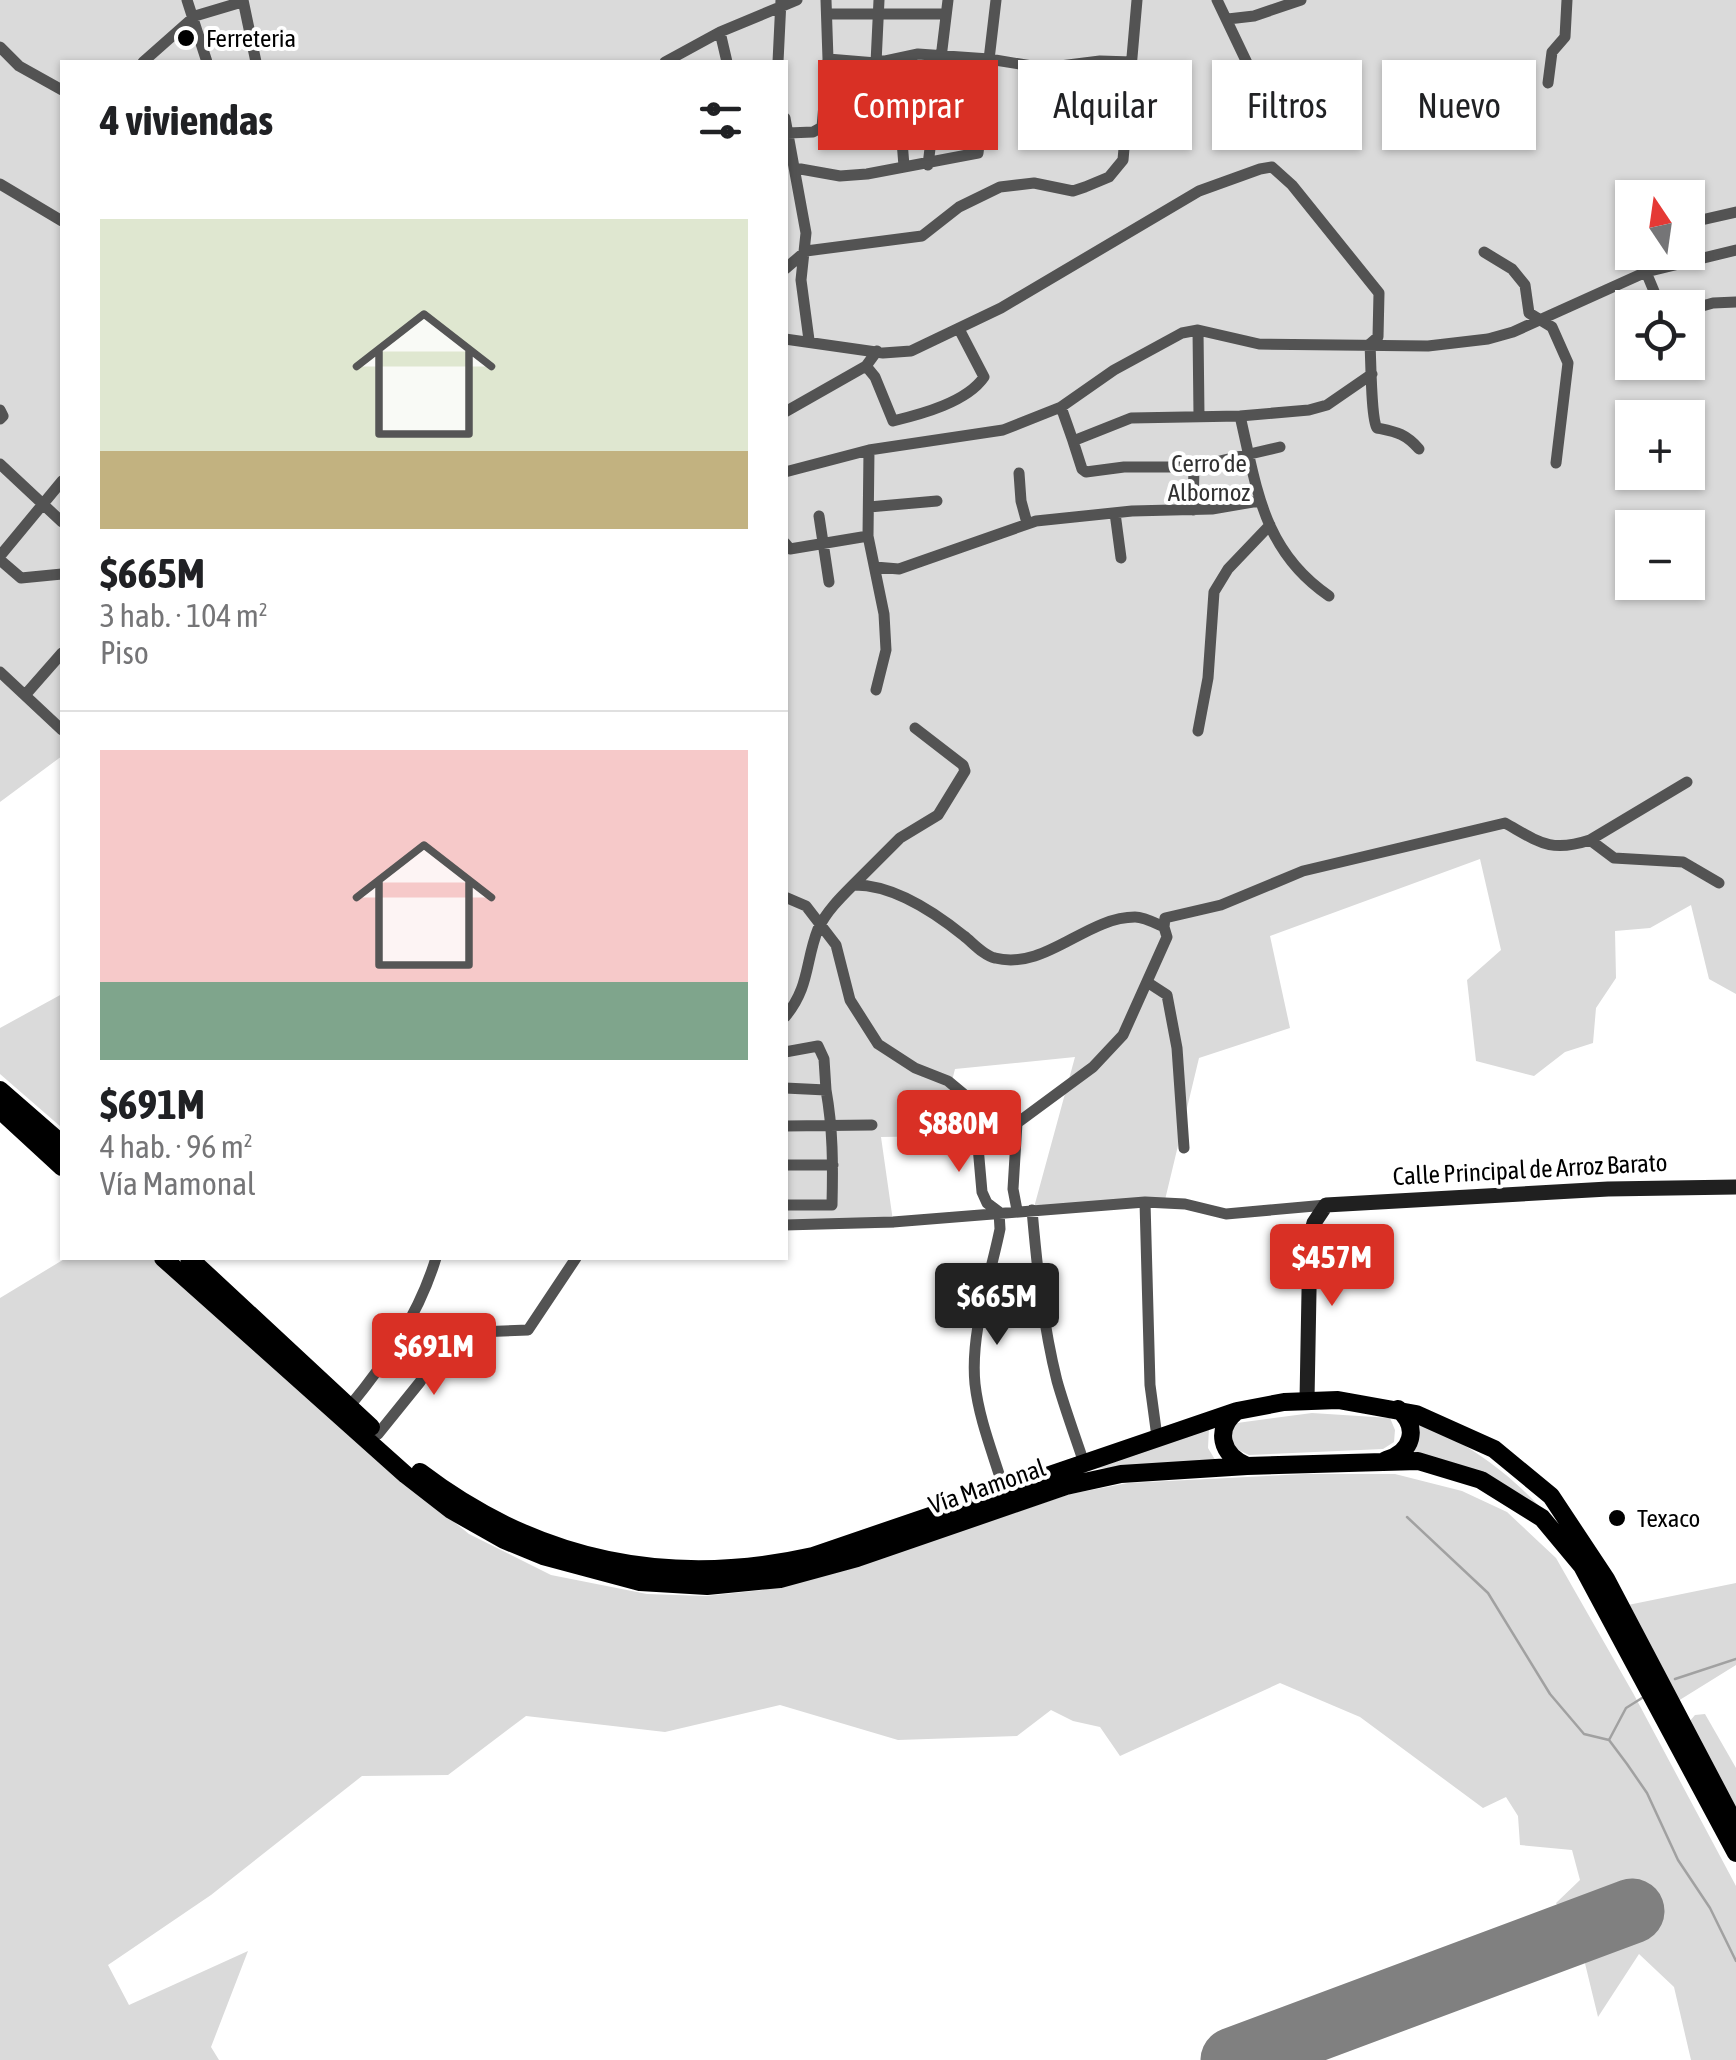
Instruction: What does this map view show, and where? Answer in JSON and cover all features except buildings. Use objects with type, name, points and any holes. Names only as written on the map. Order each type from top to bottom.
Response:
[{"type":"main road","points":[[0,1090],[60,1142]]},
{"type":"main road","points":[[0,1110],[60,1165]]},
{"type":"main road","name":"Vía Mamonal","points":[[165,1260],[406,1476],[451,1510],[504,1540],[609,1576],[674,1585],[780,1579],[857,1558],[1095,1478],[1246,1466],[1418,1460],[1481,1480],[1542,1518],[1595,1588],[1736,1853]]},
{"type":"main road","name":"Vía Mamonal","points":[[190,1260],[378,1434],[440,1487],[476,1510],[551,1544],[608,1560],[678,1570],[736,1570],[814,1556],[1237,1411],[1307,1400],[1353,1402],[1398,1409],[1442,1423],[1494,1449],[1551,1496],[1606,1579],[1736,1826]]},
{"type":"main road","points":[[1386,1460],[1402,1454],[1411,1439],[1410,1422],[1398,1409]]},
{"type":"main road","points":[[1237,1411],[1226,1422],[1222,1437],[1227,1452],[1246,1466]]},
{"type":"street","points":[[187,0],[207,60]]},
{"type":"street","points":[[669,60],[782,2],[797,0]]},
{"type":"street","points":[[826,0],[828,59],[845,60]]},
{"type":"street","points":[[880,0],[880,60]]},
{"type":"street","points":[[940,60],[948,0]]},
{"type":"street","points":[[796,168],[840,176],[928,165],[978,153],[996,0]]},
{"type":"street","points":[[1132,60],[1137,0]]},
{"type":"street","points":[[1218,0],[1246,60]]},
{"type":"street","points":[[1228,20],[1254,16],[1300,0]]},
{"type":"street","points":[[1548,83],[1552,52],[1565,37],[1568,0]]},
{"type":"street","points":[[145,60],[195,16],[243,1],[256,60]]},
{"type":"street","points":[[778,60],[782,2]]},
{"type":"street","points":[[827,14],[946,14]]},
{"type":"street","points":[[720,32],[726,60]]},
{"type":"street","points":[[0,47],[19,66],[60,89]]},
{"type":"street","points":[[890,60],[918,54],[1018,64]]},
{"type":"street","points":[[808,340],[802,280],[806,251],[788,133],[818,130]]},
{"type":"street","points":[[902,150],[904,166]]},
{"type":"street","points":[[928,165],[930,150]]},
{"type":"street","points":[[788,266],[806,251],[922,236],[960,207],[1000,187],[1034,182],[1073,190],[1109,176],[1123,160],[1124,150]]},
{"type":"street","points":[[788,339],[877,351],[911,351],[959,330],[1199,190],[1272,168],[1292,184],[1380,293],[1378,337],[1370,344]]},
{"type":"street","points":[[0,184],[60,220]]},
{"type":"street","points":[[1705,218],[1736,212]]},
{"type":"street","points":[[1705,256],[1736,250]]},
{"type":"street","points":[[1484,252],[1512,269],[1527,290],[1528,310],[1552,328],[1568,363],[1556,463]]},
{"type":"street","points":[[788,471],[869,450],[1004,430],[1061,407],[1114,370],[1182,333],[1198,330],[1259,344],[1428,346],[1488,339],[1653,270]]},
{"type":"street","points":[[1646,272],[1653,290]]},
{"type":"street","points":[[1705,305],[1736,302]]},
{"type":"street","points":[[866,366],[875,377],[893,420],[951,402],[984,376],[959,330]]},
{"type":"street","points":[[1198,330],[1199,416]]},
{"type":"street","points":[[1370,344],[1373,425],[1399,431],[1418,449]]},
{"type":"street","points":[[788,410],[866,366],[877,351]]},
{"type":"street","points":[[1074,441],[1132,418],[1309,410],[1327,404],[1372,374]]},
{"type":"street","points":[[1061,407],[1086,472],[1124,466],[1194,467],[1280,447]]},
{"type":"street","points":[[0,410],[0,419]]},
{"type":"street","points":[[1240,416],[1259,501],[1284,554],[1299,574],[1329,596]]},
{"type":"street","points":[[869,450],[868,536],[884,614],[886,650],[876,690]]},
{"type":"street","points":[[0,464],[60,520]]},
{"type":"street","points":[[1193,510],[1194,467]]},
{"type":"street","points":[[1019,473],[1027,523]]},
{"type":"street","points":[[60,483],[0,558],[21,578],[60,574]]},
{"type":"street","points":[[869,507],[936,501]]},
{"type":"street","points":[[875,567],[899,569],[1027,523],[1259,501]]},
{"type":"street","points":[[1115,513],[1122,558]]},
{"type":"street","points":[[819,516],[829,582]]},
{"type":"street","points":[[1198,730],[1208,678],[1214,592],[1228,569],[1270,525]]},
{"type":"street","points":[[788,547],[868,536]]},
{"type":"street","points":[[26,694],[60,655]]},
{"type":"street","points":[[0,672],[60,728]]},
{"type":"street","points":[[788,1012],[805,987],[821,924],[836,901],[900,838],[938,815],[966,771],[916,728]]},
{"type":"street","points":[[1017,1210],[1013,1189],[1017,1123],[1103,1056],[1122,1035],[1167,937],[1165,918],[1221,905],[1304,871],[1505,823],[1536,843],[1550,846],[1590,840],[1687,782]]},
{"type":"street","points":[[1590,840],[1614,858],[1682,862],[1719,883]]},
{"type":"street","points":[[853,885],[878,886],[933,912],[993,958],[1021,958],[1062,945],[1098,924],[1137,916],[1164,927]]},
{"type":"street","points":[[788,898],[806,906],[836,945],[850,1000],[878,1044],[916,1068],[948,1080],[966,1096],[976,1124],[982,1192],[987,1203],[999,1212],[1000,1229],[974,1358],[978,1403],[1004,1490]]},
{"type":"street","points":[[1147,982],[1167,995],[1178,1048],[1184,1148]]},
{"type":"street","points":[[788,1051],[818,1046],[824,1059],[834,1165],[832,1204],[788,1204]]},
{"type":"street","points":[[788,1088],[826,1090]]},
{"type":"street","points":[[788,1126],[872,1125]]},
{"type":"street","points":[[788,1165],[834,1165]]},
{"type":"street","name":"Calle Principal de Arroz Barato","points":[[788,1224],[894,1222],[1145,1202],[1185,1204],[1226,1214],[1590,1190],[1736,1187]]},
{"type":"street","points":[[1145,1202],[1150,1385],[1157,1436]]},
{"type":"street","points":[[1307,1400],[1310,1238],[1326,1205]]},
{"type":"street","points":[[1032,1210],[1040,1296],[1058,1381],[1084,1464]]},
{"type":"street","points":[[350,1407],[413,1316],[425,1295],[435,1260]]},
{"type":"street","points":[[378,1434],[420,1382],[450,1335],[528,1330],[575,1260]]},
{"type":"street","points":[[413,1316],[450,1335]]},
{"type":"green space","name":"Cerro de Albornoz","points":[[0,0],[1736,0],[1736,994],[1709,979],[1691,905],[1650,928],[1615,931],[1616,978],[1596,1008],[1593,1043],[1565,1052],[1534,1076],[1476,1061],[1467,980],[1501,950],[1480,859],[1270,936],[1290,1028],[1199,1058],[1164,1204],[1033,1211],[1075,1057],[955,1069],[938,1136],[881,1137],[894,1228],[788,1229],[788,60],[60,60],[60,757],[0,802]]},
{"type":"green space","points":[[60,995],[60,1126],[0,1074],[0,1028]]},
{"type":"green space","points":[[63,1260],[154,1260],[401,1479],[469,1534],[551,1575],[647,1594],[706,1596],[763,1590],[862,1564],[1070,1494],[1128,1483],[1395,1474],[1462,1491],[1507,1512],[1556,1558],[1736,1886],[1736,2060],[1691,2060],[1674,1987],[1639,1954],[1598,2017],[1582,1951],[1556,1903],[1580,1880],[1572,1850],[1520,1845],[1518,1816],[1506,1797],[1483,1808],[1360,1717],[1280,1683],[1120,1756],[1100,1727],[1073,1721],[1051,1710],[1017,1736],[898,1740],[780,1705],[665,1732],[526,1716],[448,1775],[362,1776],[211,1895],[108,1965],[129,2005],[248,1951],[211,2047],[219,2060],[0,2060],[0,1298]]},
{"type":"green space","points":[[1312,1413],[1390,1418],[1394,1442],[1383,1449],[1249,1455],[1230,1446],[1229,1429],[1237,1423]]},
{"type":"green space","points":[[1416,1421],[1468,1448],[1510,1478],[1585,1558],[1526,1502],[1409,1458],[1420,1437]]},
{"type":"green space","points":[[1209,1428],[1208,1448],[1217,1463],[1084,1469]]},
{"type":"green space","points":[[1736,1583],[1736,1665],[1678,1701],[1628,1605]]},
{"type":"green space","points":[[1705,1714],[1736,1768],[1736,1808],[1689,1722],[1695,1715]]},
{"type":"waterway","points":[[1407,1517],[1488,1593],[1550,1694],[1584,1734],[1609,1740],[1627,1764],[1647,1793],[1678,1860],[1710,1908],[1736,1961]]},
{"type":"waterway","points":[[1675,1679],[1736,1659]]},
{"type":"waterway","points":[[1609,1740],[1626,1708],[1642,1698]]},
{"type":"runway","points":[[1233,2060],[1632,1911]]},
{"type":"place","name":"Ferreteria","points":[[186,38]]},
{"type":"place","name":"Texaco","points":[[1617,1518]]}]
